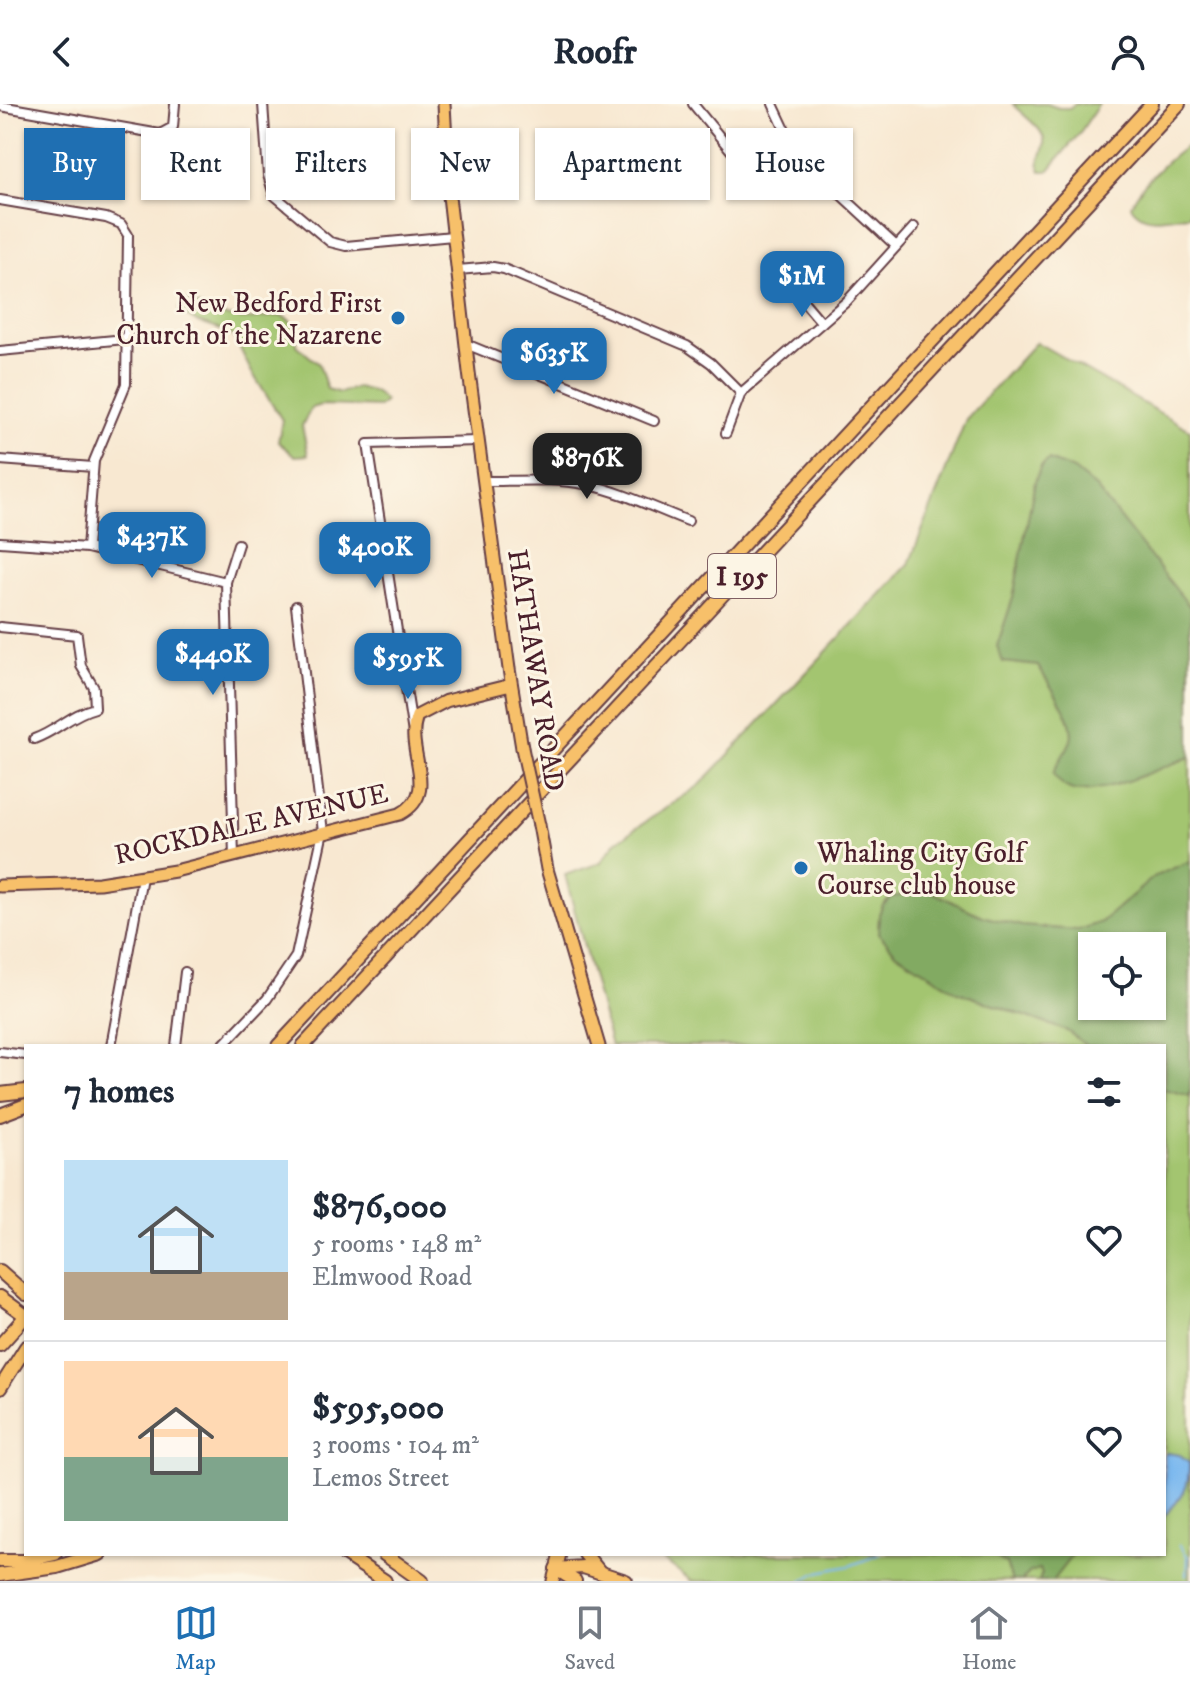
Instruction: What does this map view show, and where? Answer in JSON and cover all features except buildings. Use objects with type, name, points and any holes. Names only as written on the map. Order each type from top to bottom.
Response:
[{"type":"highway","name":"I 195","points":[[280,1044],[1152,104]]},
{"type":"highway","name":"I 195","points":[[305,1044],[1179,104]]},
{"type":"highway","points":[[317,1044],[356,991]]},
{"type":"highway","points":[[0,1094],[24,1091]]},
{"type":"highway","points":[[0,1115],[24,1106]]},
{"type":"highway","points":[[0,1274],[24,1292]]},
{"type":"highway","points":[[0,1297],[24,1315]]},
{"type":"highway","points":[[0,1345],[24,1318]]},
{"type":"highway","points":[[0,1375],[24,1348]]},
{"type":"highway","points":[[0,1388],[24,1349]]},
{"type":"highway","points":[[0,1561],[23,1561],[46,1556]]},
{"type":"highway","points":[[0,1575],[57,1567],[93,1556]]},
{"type":"highway","points":[[347,1556],[385,1581]]},
{"type":"highway","points":[[360,1556],[394,1581]]},
{"type":"highway","points":[[387,1556],[425,1581]]},
{"type":"highway","points":[[399,1556],[425,1581]]},
{"type":"highway","points":[[587,1556],[599,1571]]},
{"type":"highway","points":[[554,1575],[583,1567],[626,1581]]},
{"type":"highway","points":[[554,1575],[575,1581]]},
{"type":"main road","name":"HATHAWAY ROAD","points":[[444,104],[453,236],[511,685],[547,869],[598,1044]]},
{"type":"main road","points":[[413,732],[417,716],[429,707],[511,685]]},
{"type":"main road","name":"ROCKDALE AVENUE","points":[[0,886],[99,883],[142,877],[388,819],[414,805],[421,788],[413,732]]},
{"type":"street","points":[[0,106],[38,108],[160,134],[173,127],[175,104]]},
{"type":"street","points":[[263,104],[268,175],[274,195],[330,242],[346,246],[453,236]]},
{"type":"street","points":[[693,104],[726,144]]},
{"type":"street","points":[[773,104],[796,153],[895,245]]},
{"type":"street","points":[[0,200],[106,218],[126,229],[129,247],[125,387],[97,450],[87,548]]},
{"type":"street","points":[[726,433],[741,393],[847,301],[914,227]]},
{"type":"street","points":[[458,270],[504,269],[687,346],[711,363],[741,393]]},
{"type":"street","points":[[783,277],[822,323]]},
{"type":"street","points":[[0,351],[125,339]]},
{"type":"street","points":[[466,344],[654,421]]},
{"type":"street","points":[[413,732],[368,444],[478,441]]},
{"type":"street","points":[[0,460],[93,467]]},
{"type":"street","points":[[484,481],[560,481],[592,485],[688,521]]},
{"type":"street","points":[[0,542],[87,548],[226,582]]},
{"type":"street","points":[[234,857],[226,582],[238,544]]},
{"type":"street","points":[[224,1044],[267,999],[296,956],[323,832],[296,606]]},
{"type":"street","points":[[0,627],[77,635],[81,666],[93,683],[95,708],[70,717],[46,735],[34,739]]},
{"type":"street","points":[[111,1044],[142,877]]},
{"type":"street","points":[[176,1044],[185,972]]},
{"type":"street","points":[[0,1052],[24,1055]]},
{"type":"green space","points":[[1013,104],[1047,104],[1069,108],[1076,104],[1099,104],[1048,171],[1041,171],[1042,134]]},
{"type":"green space","points":[[1190,144],[1190,215],[1158,219],[1137,212],[1131,206],[1148,180]]},
{"type":"green space","points":[[186,300],[236,318],[279,316],[287,319],[294,328],[298,347],[319,364],[327,389],[340,393],[357,387],[375,392],[385,401],[379,407],[321,405],[311,408],[302,426],[308,455],[295,456],[278,442],[282,420],[251,371],[235,338],[180,312]]},
{"type":"green space","points":[[1036,342],[1190,430],[1190,1581],[692,1581],[658,1556],[1166,1556],[1166,1044],[610,1044],[565,875],[600,863],[616,842],[700,785],[909,564],[966,419]]},
{"type":"green space","points":[[1049,460],[1074,470],[1096,488],[1190,607],[1190,757],[1132,780],[1086,790],[1067,788],[1053,774],[1072,732],[1066,713],[1038,666],[1003,662],[997,646],[1013,598],[1035,481],[1041,466]]},
{"type":"green space","points":[[1190,861],[1190,1096],[1166,1090],[1166,1044],[1084,1044],[1067,1031],[958,992],[896,953],[878,933],[883,905],[893,897],[928,890],[982,916],[1022,926],[1078,930],[1101,922],[1155,876]]},
{"type":"green space","points":[[994,1556],[1071,1556],[1052,1581],[1039,1581],[1042,1573],[1039,1569],[1030,1572],[1022,1581],[1012,1581],[1006,1564]]},
{"type":"water","points":[[1166,1454],[1180,1455],[1189,1462],[1189,1471],[1184,1492],[1166,1514]]},
{"type":"waterway","points":[[1179,1544],[1188,1557],[1187,1575]]},
{"type":"waterway","points":[[802,1581],[818,1572],[849,1566],[876,1556]]},
{"type":"place","name":"New Bedford First Church of the Nazarene","points":[[398,318]]},
{"type":"place","name":"Whaling City Golf Course club house","points":[[801,868]]}]
